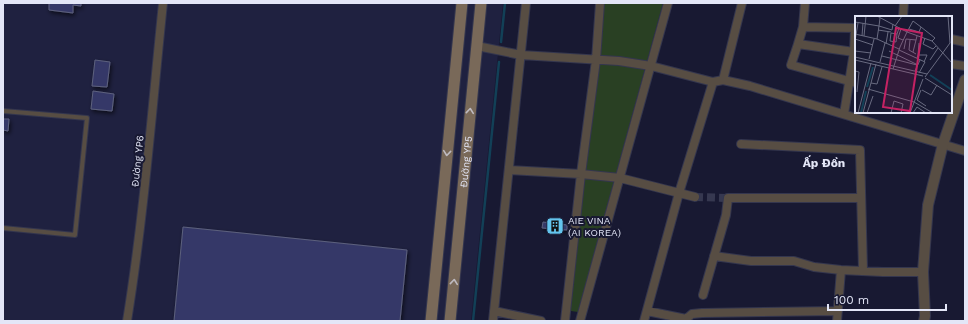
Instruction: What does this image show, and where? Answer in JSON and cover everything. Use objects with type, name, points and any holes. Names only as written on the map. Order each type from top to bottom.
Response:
[{"type":"main road","name":"Đường YP5","points":[[431,321],[462,3]]},
{"type":"main road","name":"Đường YP5","points":[[450,321],[481,3]]},
{"type":"main road","points":[[458,44],[477,46]]},
{"type":"street","name":"Đường YP6","points":[[127,321],[141,223],[163,3]]},
{"type":"street","points":[[493,321],[526,3]]},
{"type":"street","points":[[565,321],[580,174],[596,60],[600,3]]},
{"type":"street","points":[[580,321],[668,3]]},
{"type":"street","points":[[723,80],[742,3]]},
{"type":"street","points":[[805,3],[803,27],[791,65],[852,82]]},
{"type":"street","points":[[903,16],[904,3]]},
{"type":"street","points":[[803,27],[855,28]]},
{"type":"street","points":[[952,39],[965,42]]},
{"type":"street","points":[[798,44],[855,52],[852,82],[844,114]]},
{"type":"street","points":[[477,46],[521,55],[596,60],[651,66],[713,82],[723,80],[750,86],[965,151]]},
{"type":"street","points":[[952,64],[965,66]]},
{"type":"street","points":[[924,321],[923,272],[928,205],[943,144],[965,80]]},
{"type":"street","points":[[644,321],[679,193],[713,82]]},
{"type":"street","points":[[741,144],[860,150],[863,270]]},
{"type":"street","points":[[509,170],[620,178],[695,197]]},
{"type":"street","points":[[703,295],[726,215],[728,198],[861,198]]},
{"type":"street","points":[[714,256],[751,261],[794,261],[814,267],[841,270],[923,272]]},
{"type":"street","points":[[837,321],[841,270]]},
{"type":"street","points":[[647,311],[686,320],[692,314],[702,313],[838,310]]},
{"type":"street","points":[[494,311],[541,321]]},
{"type":"lane","points":[[3,110],[87,118],[75,235],[3,228]]},
{"type":"shaded area","points":[[3,3],[503,3],[471,321],[3,321]]},
{"type":"green space","points":[[603,3],[663,3],[578,312],[571,311],[571,295]]},
{"type":"building","points":[[49,3],[81,3],[81,6],[73,5],[73,13],[49,10]]},
{"type":"building","points":[[95,60],[110,62],[107,87],[92,86]]},
{"type":"building","points":[[93,91],[114,94],[112,111],[91,109]]},
{"type":"building","points":[[3,119],[9,119],[8,131],[3,130]]},
{"type":"building","name":"AIE VINA (AI KOREA)","points":[[543,222],[567,225],[567,230],[542,228]]},
{"type":"building","points":[[183,227],[407,250],[400,321],[174,321]]},
{"type":"waterway","points":[[501,42],[505,3]]},
{"type":"waterway","points":[[473,321],[499,62]]},
{"type":"tunnel","points":[[695,197],[728,198]]},
{"type":"place","name":"AIE VINA (AI KOREA)","points":[[555,226]]},
{"type":"district","name":"Ấp Đồn","points":[[824,163]]}]
